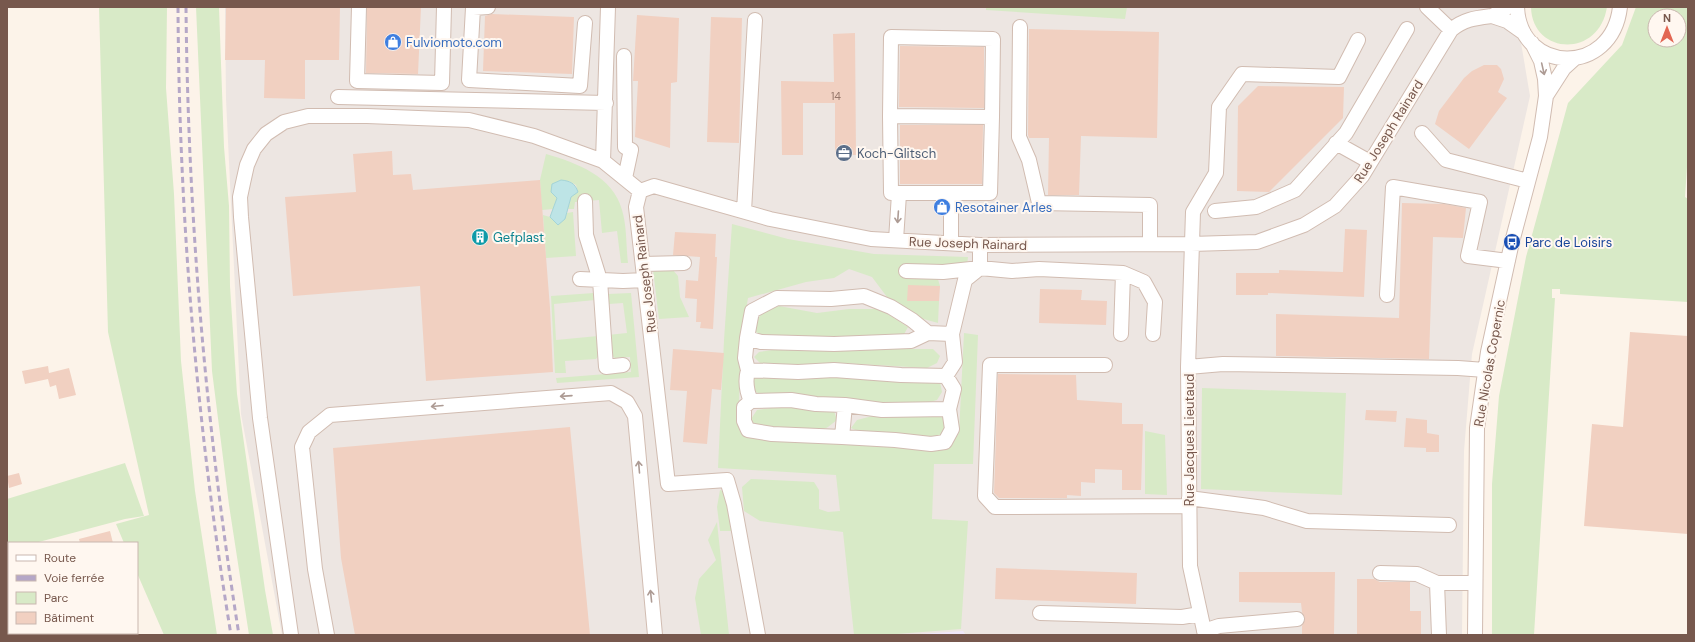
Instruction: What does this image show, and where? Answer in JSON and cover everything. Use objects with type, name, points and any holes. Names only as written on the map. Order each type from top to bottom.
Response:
[{"type":"street","points":[[359,7],[357,81],[442,83],[444,7]]},
{"type":"street","points":[[488,7],[474,8],[469,80],[580,86],[585,23]]},
{"type":"street","points":[[604,161],[608,7]]},
{"type":"street","points":[[1427,7],[1451,30]]},
{"type":"street","points":[[1492,16],[1508,7]]},
{"type":"street","points":[[1517,7],[1520,24],[1541,61],[1545,79],[1546,96]]},
{"type":"street","points":[[1492,16],[1507,21],[1539,49],[1556,57],[1575,58],[1587,55],[1608,41],[1619,19],[1620,7]]},
{"type":"street","name":"Rue Joseph Rainard","points":[[758,635],[734,504],[727,480],[668,484],[636,207],[640,191],[654,186],[770,219],[871,239],[980,245],[1192,244],[1258,242],[1304,225],[1335,206],[1362,176],[1451,30],[1459,23],[1473,18],[1492,16]]},
{"type":"street","points":[[744,211],[755,20]]},
{"type":"street","points":[[1020,27],[1019,137],[1029,160],[1039,203],[1150,205],[1150,244]]},
{"type":"street","points":[[1215,211],[1256,207],[1295,190],[1346,133],[1407,29]]},
{"type":"street","points":[[891,37],[993,39],[992,117],[990,193],[891,193],[891,37]]},
{"type":"street","name":"Rue Jacques Lieutaud","points":[[1204,633],[1190,566],[1188,367],[1193,212],[1216,173],[1219,107],[1242,74],[1338,77],[1358,40]]},
{"type":"street","points":[[624,56],[625,147],[631,150],[625,178]]},
{"type":"street","points":[[1546,96],[1564,68],[1575,58]]},
{"type":"street","name":"Rue Nicolas Copernic","points":[[1475,635],[1477,428],[1485,370],[1508,261],[1540,137],[1546,96]]},
{"type":"street","points":[[338,97],[606,103]]},
{"type":"street","points":[[291,635],[260,418],[241,217],[240,197],[242,183],[247,165],[254,149],[266,134],[284,122],[308,116],[367,116],[469,120],[534,136],[604,161],[640,191]]},
{"type":"street","points":[[890,116],[992,117]]},
{"type":"street","points":[[1422,133],[1446,160],[1528,181]]},
{"type":"street","points":[[1336,143],[1370,162]]},
{"type":"street","points":[[1387,295],[1393,187],[1480,202],[1468,256],[1508,261]]},
{"type":"street","points":[[951,193],[951,243]]},
{"type":"street","points":[[896,240],[899,194]]},
{"type":"street","points":[[585,201],[586,235],[600,280],[606,367],[623,365]]},
{"type":"street","points":[[980,245],[980,268]]},
{"type":"street","points":[[643,264],[684,263]]},
{"type":"street","points":[[946,376],[955,362],[952,334],[965,280],[980,268]]},
{"type":"street","points":[[906,271],[943,272],[980,268],[1012,271],[1040,270],[1123,274],[1144,282],[1155,302],[1153,334]]},
{"type":"street","points":[[1121,334],[1123,274]]},
{"type":"street","points":[[580,279],[645,280]]},
{"type":"street","points":[[751,401],[747,391],[746,377],[748,370],[745,358],[752,311],[778,298],[831,299],[864,296],[891,307],[912,320],[928,333]]},
{"type":"street","points":[[747,338],[761,342],[834,344],[911,340],[928,333],[952,334]]},
{"type":"street","points":[[1188,367],[1222,364],[1458,368],[1485,370]]},
{"type":"street","points":[[1105,365],[990,365],[984,496],[995,507],[1189,502],[1264,508],[1307,521],[1449,525]]},
{"type":"street","points":[[748,370],[767,369],[798,372],[834,370],[901,375],[946,376]]},
{"type":"street","points":[[946,376],[954,389],[949,409],[952,429],[945,442],[931,444],[895,440],[772,434],[748,430],[744,421],[744,407],[751,401],[791,400],[816,404],[845,405],[882,410],[949,409]]},
{"type":"street","points":[[328,635],[315,569],[302,448],[309,432],[330,415],[611,393],[627,402],[634,416],[655,635]]},
{"type":"street","points":[[842,437],[845,405]]},
{"type":"street","points":[[1380,573],[1418,574],[1437,583],[1475,583]]},
{"type":"street","points":[[1437,583],[1439,635]]},
{"type":"street","points":[[1040,613],[1182,617],[1200,614]]},
{"type":"street","points":[[1204,633],[1219,626],[1297,619]]},
{"type":"shaded area","points":[[225,7],[1515,7],[1530,96],[1472,354],[1464,451],[1462,635],[282,635],[241,414],[226,99]]},
{"type":"shaded area","points":[[963,631],[966,635],[905,635]]},
{"type":"green space","points":[[99,7],[167,7],[166,88],[174,194],[181,361],[195,491],[217,635],[164,635],[138,575],[138,542],[124,542],[116,524],[149,515],[108,332]]},
{"type":"green space","points":[[196,7],[219,7],[224,147],[229,206],[230,286],[237,394],[265,590],[273,635],[249,635],[229,505],[212,371]]},
{"type":"green space","points":[[986,7],[1127,7],[1125,19],[986,10]]},
{"type":"green space","points":[[1531,7],[1607,7],[1601,24],[1592,36],[1580,43],[1566,44],[1553,42],[1542,35],[1534,23]]},
{"type":"green space","points":[[1636,7],[1688,7],[1688,152],[1685,197],[1688,199],[1688,302],[1560,294],[1560,289],[1552,289],[1552,298],[1555,298],[1534,635],[1492,635],[1492,484],[1499,396],[1526,257],[1568,103],[1622,45]]},
{"type":"green space","points":[[546,154],[581,167],[602,180],[611,188],[617,198],[624,216],[628,263],[621,263],[617,231],[602,233],[599,200],[575,202],[574,209],[568,209],[571,197],[578,192],[576,185],[569,181],[557,198],[553,209],[542,210],[540,180]]},
{"type":"green space","points":[[573,212],[576,256],[546,258],[543,215],[550,217],[558,224],[565,219],[567,213]]},
{"type":"green space","points":[[732,224],[788,239],[874,254],[968,257],[967,265],[937,276],[940,286],[908,300],[939,301],[938,323],[920,318],[903,310],[887,297],[872,277],[849,269],[834,278],[806,282],[748,298],[740,364],[739,397],[739,430],[756,439],[946,449],[959,433],[964,333],[978,335],[973,464],[934,464],[932,519],[968,521],[961,629],[884,635],[854,635],[843,532],[760,521],[744,511],[742,487],[751,479],[814,482],[819,490],[819,509],[828,512],[840,511],[836,475],[718,468],[724,340]]},
{"type":"green space","points":[[672,269],[678,276],[680,297],[689,317],[659,319],[653,270]]},
{"type":"green space","points":[[594,293],[595,300],[554,304],[556,340],[598,336],[599,355],[596,359],[565,361],[566,373],[555,373],[551,296]]},
{"type":"green space","points":[[631,293],[639,377],[557,383],[556,378],[631,372],[630,357],[615,358],[611,355],[608,335],[627,333],[623,303],[609,304],[608,294]]},
{"type":"green space","points":[[779,306],[817,313],[849,309],[880,309],[908,327],[902,338],[766,338],[756,332],[759,317],[765,312]]},
{"type":"green space","points":[[779,349],[933,349],[940,356],[937,363],[927,368],[842,363],[778,365],[760,363],[754,357],[759,352]]},
{"type":"green space","points":[[756,372],[940,382],[942,392],[937,400],[923,404],[894,404],[758,393],[753,390],[751,378]]},
{"type":"green space","points":[[1202,388],[1346,393],[1342,495],[1201,489]]},
{"type":"green space","points":[[798,406],[834,411],[837,420],[818,432],[756,427],[751,419],[757,410]]},
{"type":"green space","points":[[884,413],[939,414],[945,421],[943,433],[936,440],[864,434],[851,428],[857,420]]},
{"type":"green space","points":[[1145,431],[1165,435],[1167,495],[1145,494]]},
{"type":"green space","points":[[125,463],[144,516],[125,519],[39,542],[8,542],[7,550],[7,499]]},
{"type":"green space","points":[[720,490],[725,492],[733,531],[720,531],[717,507]]},
{"type":"green space","points":[[717,522],[729,635],[701,635],[695,598],[699,579],[716,560],[708,540]]},
{"type":"green space","points":[[34,634],[100,634],[100,635],[31,635]]},
{"type":"water","points":[[561,180],[572,183],[578,192],[571,197],[565,219],[558,225],[550,217],[557,198],[551,192],[552,184]]},
{"type":"building","points":[[226,7],[340,7],[339,60],[305,60],[305,99],[264,98],[265,60],[225,60]]},
{"type":"building","name":"Fulviomoto.com","points":[[367,7],[421,7],[418,74],[366,73]]},
{"type":"building","points":[[492,14],[574,17],[572,74],[483,71],[485,16]]},
{"type":"building","points":[[637,15],[679,18],[677,82],[671,83],[670,148],[635,137],[638,81],[633,81]]},
{"type":"building","points":[[711,17],[742,18],[739,143],[707,142]]},
{"type":"building","points":[[1029,29],[1159,32],[1157,138],[1081,136],[1079,195],[1048,195],[1049,138],[1029,138],[1028,135]]},
{"type":"building","points":[[855,33],[856,155],[835,155],[835,103],[803,103],[803,155],[782,155],[781,81],[834,82],[833,34]]},
{"type":"building","points":[[900,46],[984,47],[984,108],[899,107]]},
{"type":"building","points":[[1484,65],[1497,65],[1501,69],[1504,79],[1498,92],[1507,98],[1469,149],[1435,124],[1439,111],[1464,78],[1472,71]]},
{"type":"building","points":[[1258,86],[1344,87],[1343,118],[1269,192],[1237,191],[1238,106]]},
{"type":"building","points":[[900,125],[983,125],[982,184],[900,184]]},
{"type":"building","points":[[392,151],[393,175],[411,174],[413,190],[540,180],[550,308],[553,372],[426,381],[420,286],[293,296],[285,197],[356,192],[353,154]]},
{"type":"building","points":[[1402,203],[1444,204],[1466,208],[1463,238],[1433,237],[1429,359],[1276,356],[1276,314],[1399,318]]},
{"type":"building","points":[[1345,229],[1367,230],[1364,297],[1268,293],[1268,295],[1236,295],[1236,273],[1279,273],[1279,270],[1343,272]]},
{"type":"building","points":[[675,232],[716,234],[715,257],[717,257],[713,329],[700,328],[701,322],[696,322],[697,299],[685,298],[686,280],[698,281],[700,257],[673,255]]},
{"type":"building","points":[[908,285],[940,286],[939,301],[907,301]]},
{"type":"building","points":[[1040,289],[1082,290],[1081,300],[1107,301],[1106,325],[1039,323]]},
{"type":"building","points":[[1630,332],[1688,336],[1688,534],[1584,526],[1592,424],[1623,427]]},
{"type":"building","points":[[673,349],[724,353],[721,390],[712,389],[707,444],[683,442],[687,391],[670,390]]},
{"type":"building","points":[[48,366],[49,373],[69,368],[76,395],[59,399],[56,385],[50,387],[48,379],[25,384],[22,371]]},
{"type":"building","points":[[998,374],[1076,375],[1077,400],[1122,403],[1122,424],[1143,424],[1141,490],[1122,490],[1122,470],[1095,469],[1095,483],[1081,482],[1081,496],[1067,495],[1067,498],[999,498],[994,493]]},
{"type":"building","points":[[1366,410],[1397,411],[1396,422],[1365,420]]},
{"type":"building","points":[[1406,418],[1427,420],[1427,433],[1439,435],[1439,452],[1426,452],[1426,448],[1404,447]]},
{"type":"building","points":[[570,427],[590,635],[355,635],[341,558],[333,448]]},
{"type":"building","points":[[19,473],[22,484],[9,488],[7,476]]},
{"type":"building","points":[[110,531],[113,542],[80,542],[79,539]]},
{"type":"building","points":[[996,568],[1137,573],[1136,604],[995,599]]},
{"type":"building","points":[[1239,572],[1335,572],[1334,634],[1302,635],[1302,626],[1305,619],[1302,612],[1301,603],[1239,602]]},
{"type":"building","points":[[1357,579],[1374,579],[1380,582],[1410,582],[1410,611],[1421,611],[1421,635],[1357,635]]},
{"type":"railway","points":[[178,7],[182,165],[192,322],[209,479],[231,635]]},
{"type":"railway","points":[[186,7],[190,165],[201,322],[217,479],[239,635]]},
{"type":"place","name":"Fulviomoto.com","points":[[393,42]]},
{"type":"place","name":"Koch-Glitsch","points":[[844,153]]},
{"type":"place","name":"Resotainer Arles","points":[[942,207]]},
{"type":"place","name":"Gefplast","points":[[480,237]]},
{"type":"place","name":"Parc de Loisirs","points":[[1512,242]]}]
